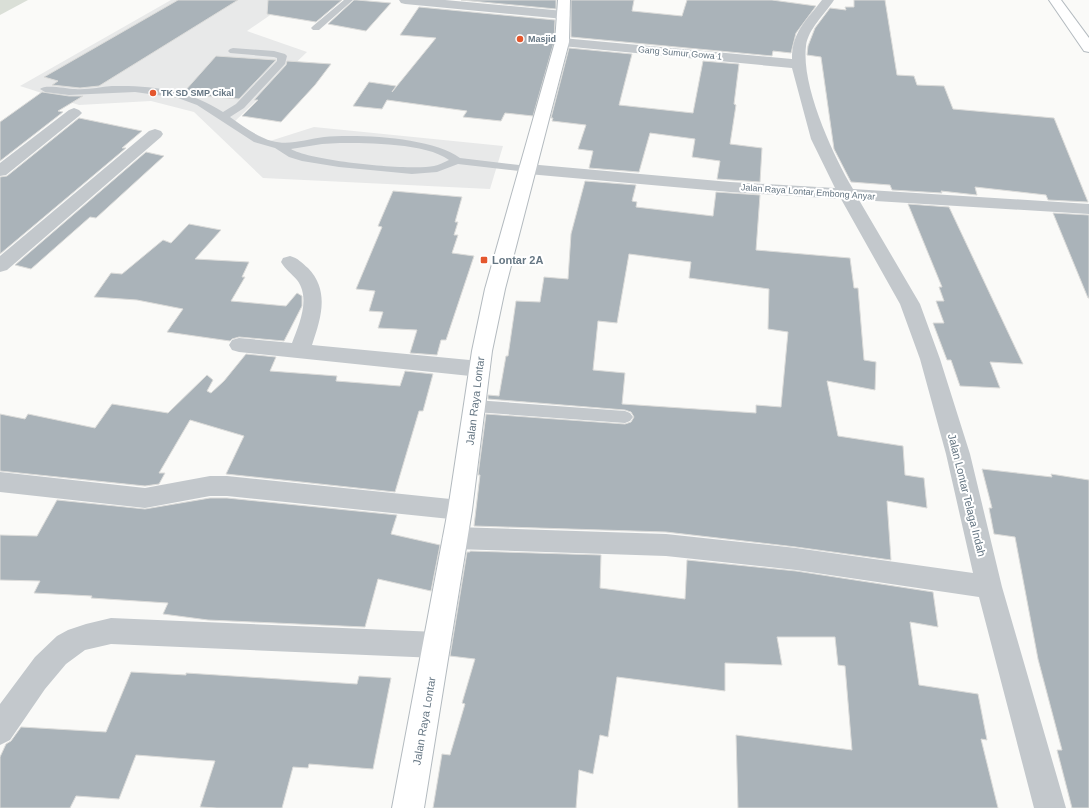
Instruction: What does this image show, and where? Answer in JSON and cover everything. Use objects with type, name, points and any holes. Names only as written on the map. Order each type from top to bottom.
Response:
[{"type":"street","points":[[405,0],[564,16]]},
{"type":"street","name":"Jalan Raya Lontar","points":[[408,808],[460,510],[482,351],[495,289],[562,42],[564,0]]},
{"type":"street","points":[[828,0],[803,34],[798,64],[819,139],[848,195]]},
{"type":"street","points":[[1055,0],[1089,48]]},
{"type":"street","name":"Gang Sumur Gowa 1","points":[[562,42],[798,64]]},
{"type":"street","points":[[0,171],[74,113]]},
{"type":"street","points":[[0,266],[155,134]]},
{"type":"street","name":"Jalan Raya Lontar Embong Anyar","points":[[528,169],[723,187],[1089,209]]},
{"type":"street","name":"Jalan Lontar Telaga Indah","points":[[848,195],[910,304],[930,360],[958,454],[989,587],[1050,808]]},
{"type":"street","points":[[290,262],[308,281],[313,293],[312,311],[300,351]]},
{"type":"street","points":[[240,345],[480,369]]},
{"type":"street","points":[[0,482],[145,498],[210,486],[227,486],[460,510]]},
{"type":"street","points":[[455,538],[666,545],[796,559],[989,587]]},
{"type":"street","points":[[0,730],[33,681],[54,656],[77,639],[111,631],[437,645]]},
{"type":"lane","points":[[316,28],[349,0]]},
{"type":"lane","points":[[223,117],[240,106],[282,62],[282,56],[274,54],[233,51]]},
{"type":"lane","points":[[45,89],[72,92],[126,89],[175,94],[204,104],[246,133],[268,144],[280,146],[327,140],[381,141],[402,143],[445,153],[452,156],[457,161]]},
{"type":"lane","points":[[280,146],[293,155],[302,158],[339,164],[412,172],[437,169],[457,161],[528,169]]},
{"type":"lane","points":[[475,406],[624,417]]},
{"type":"shaded area","points":[[0,0],[28,0],[0,15]]},
{"type":"shaded area","name":"TK SD SMP Cikal","points":[[171,0],[292,0],[247,31],[307,52],[233,123],[270,141],[314,127],[503,146],[490,189],[263,178],[194,112],[151,101],[79,105],[20,86]]},
{"type":"building","points":[[178,0],[238,0],[99,86],[80,88],[52,85],[58,81],[44,77]]},
{"type":"building","points":[[268,0],[342,0],[316,22],[267,14]]},
{"type":"building","points":[[354,0],[391,3],[366,31],[328,24]]},
{"type":"building","points":[[461,0],[556,0],[556,9]]},
{"type":"building","points":[[571,0],[634,0],[632,11],[682,16],[687,0],[772,0],[816,6],[796,33],[791,53],[773,51],[772,56],[571,37]]},
{"type":"building","points":[[854,0],[885,0],[897,75],[914,76],[917,85],[944,86],[953,109],[1054,118],[1088,202],[1048,200],[1046,195],[975,187],[977,195],[941,191],[942,193],[892,190],[890,185],[851,182],[834,149],[821,57],[807,55],[808,46],[815,28],[830,8],[846,10],[845,7],[854,7]]},
{"type":"building","points":[[419,7],[555,20],[554,42],[533,116],[505,113],[501,121],[463,117],[467,111],[387,100],[382,109],[353,106],[369,82],[396,86],[392,92],[436,38],[400,35]]},
{"type":"building","points":[[569,48],[632,54],[619,105],[693,113],[703,61],[739,64],[734,104],[736,105],[730,144],[762,148],[760,182],[717,179],[720,161],[692,157],[695,139],[650,133],[639,172],[589,168],[593,151],[578,149],[586,125],[552,121],[553,118],[551,118]]},
{"type":"building","points":[[216,56],[276,60],[239,99],[192,95],[184,92]]},
{"type":"building","points":[[287,61],[331,64],[315,85],[281,122],[242,116],[258,100],[254,100],[286,65]]},
{"type":"building","points":[[42,92],[69,96],[83,96],[58,111],[63,112],[0,161],[0,122]]},
{"type":"building","points":[[79,118],[142,131],[122,148],[126,148],[0,254],[0,177],[7,176]]},
{"type":"building","points":[[146,152],[164,156],[96,218],[90,217],[31,269],[15,265]]},
{"type":"building","points":[[585,181],[636,185],[632,201],[637,202],[636,207],[713,216],[716,192],[760,195],[756,250],[850,258],[854,288],[858,288],[864,360],[876,362],[875,390],[827,381],[838,436],[903,446],[905,475],[924,478],[927,508],[887,501],[891,560],[666,532],[474,526],[480,475],[478,475],[486,414],[625,424],[631,422],[634,417],[631,412],[625,410],[488,399],[488,395],[499,396],[506,356],[508,356],[516,301],[540,302],[544,277],[568,279],[571,234]],"holes":[[[629,254],[691,262],[689,278],[769,289],[768,329],[788,332],[781,407],[756,405],[756,413],[622,404],[625,373],[593,370],[598,321],[617,323]]]},
{"type":"building","points":[[393,191],[462,197],[455,222],[458,222],[454,235],[458,235],[452,253],[474,256],[446,340],[441,340],[437,355],[410,353],[417,330],[378,328],[383,312],[369,311],[375,291],[356,289],[382,227],[378,226]]},
{"type":"building","points":[[908,204],[949,207],[1023,364],[990,362],[1000,388],[960,386],[951,360],[947,360],[933,323],[944,323],[936,301],[944,301],[939,287],[942,287]]},
{"type":"building","points":[[1053,213],[1089,215],[1089,298],[1088,298]]},
{"type":"building","points":[[189,224],[221,230],[195,259],[249,262],[242,277],[245,277],[231,301],[286,306],[297,293],[302,296],[302,306],[284,341],[239,337],[230,341],[167,332],[183,309],[137,300],[94,297],[111,273],[122,274],[163,240],[171,243]]},
{"type":"building","points":[[246,354],[276,357],[270,371],[337,376],[336,381],[400,386],[405,371],[433,374],[423,411],[419,411],[395,492],[226,474],[244,436],[190,420],[159,473],[165,473],[159,484],[145,486],[0,471],[0,414],[25,419],[28,414],[95,428],[112,404],[168,413],[207,375],[213,380],[207,391],[211,393],[224,381]]},
{"type":"building","points":[[982,469],[1052,477],[1051,474],[1089,480],[1089,808],[1072,808],[1057,750],[1062,750],[1038,659],[1015,537],[994,534],[989,508],[992,508]]},
{"type":"building","points":[[210,498],[227,498],[397,515],[391,534],[440,545],[431,591],[378,579],[365,627],[208,620],[163,614],[168,603],[91,598],[92,596],[34,593],[40,581],[0,580],[0,535],[37,536],[57,500],[145,509]]},
{"type":"building","points":[[467,552],[601,555],[600,588],[685,599],[687,560],[796,571],[933,592],[938,627],[910,622],[919,685],[978,694],[987,740],[981,739],[998,808],[738,808],[736,735],[852,750],[845,666],[838,665],[835,637],[777,637],[782,665],[725,663],[725,691],[617,677],[608,737],[600,735],[593,774],[579,770],[576,808],[433,808],[442,754],[450,755],[465,704],[462,703],[475,659],[450,656]]},
{"type":"building","points":[[131,672],[186,675],[186,673],[357,684],[359,676],[391,678],[373,769],[309,764],[308,768],[293,767],[282,808],[200,807],[215,761],[136,755],[119,799],[76,796],[70,808],[0,808],[0,757],[6,744],[11,741],[21,727],[106,732]]},
{"type":"place","name":"Masjid","points":[[520,39]]},
{"type":"place","name":"TK SD SMP Cikal","points":[[153,93]]},
{"type":"place","name":"Lontar 2A","points":[[484,260]]}]
